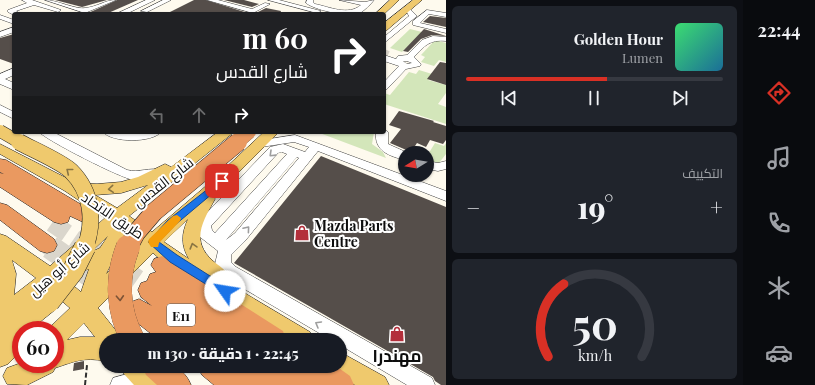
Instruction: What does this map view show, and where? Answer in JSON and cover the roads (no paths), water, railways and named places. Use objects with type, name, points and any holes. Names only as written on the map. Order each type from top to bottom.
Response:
[{"type":"highway","points":[[129,333],[120,304],[120,282],[123,260],[131,240],[144,223],[159,208],[261,136]]},
{"type":"highway","points":[[0,164],[86,216]]},
{"type":"highway","points":[[0,179],[56,220],[0,191]]},
{"type":"highway","points":[[0,210],[47,245]]},
{"type":"highway","points":[[152,286],[175,333]]},
{"type":"highway","points":[[152,286],[258,333]]},
{"type":"highway","name":"E11","points":[[152,286],[205,333]]},
{"type":"highway","name":"E11","points":[[152,286],[229,333]]},
{"type":"highway","points":[[220,373],[236,385]]},
{"type":"highway","points":[[256,373],[272,385]]},
{"type":"highway","points":[[287,373],[304,385]]},
{"type":"highway","points":[[323,373],[341,385]]},
{"type":"highway","points":[[146,374],[178,385]]},
{"type":"main road","points":[[381,12],[395,0]]},
{"type":"main road","points":[[386,27],[410,11],[418,0]]},
{"type":"main road","points":[[0,130],[70,170],[79,179],[90,200],[92,227],[88,242],[71,274],[33,321]]},
{"type":"main road","name":"شارع القدس","points":[[117,217],[224,134]]},
{"type":"main road","points":[[198,155],[192,167],[145,206],[143,212],[144,217],[149,222],[156,224],[170,222],[178,217],[212,190],[261,136]]},
{"type":"main road","name":"طريق الاتحاد","points":[[0,148],[71,187],[153,242],[173,258],[291,333]]},
{"type":"main road","points":[[71,187],[99,189],[119,188],[139,183],[160,172],[179,159],[198,155]]},
{"type":"main road","points":[[212,190],[191,230],[190,238],[196,256],[204,266],[299,333]]},
{"type":"main road","points":[[83,308],[106,254],[120,230],[117,217]]},
{"type":"main road","name":"شارع أبو هيل","points":[[0,319],[50,278],[117,217]]},
{"type":"main road","points":[[64,328],[178,217]]},
{"type":"main road","points":[[0,241],[31,262],[50,278],[97,322],[104,333]]},
{"type":"main road","points":[[50,278],[106,254],[153,242]]},
{"type":"main road","points":[[0,254],[7,271],[6,287],[0,308]]},
{"type":"main road","points":[[0,341],[49,302]]},
{"type":"main road","points":[[0,356],[12,345]]},
{"type":"main road","points":[[64,353],[77,348],[99,349]]},
{"type":"main road","points":[[347,367],[377,385]]},
{"type":"main road","points":[[16,375],[28,373]]},
{"type":"street","points":[[0,8],[24,0],[62,12]]},
{"type":"street","points":[[48,0],[85,11],[113,0]]},
{"type":"street","points":[[125,12],[152,0]]},
{"type":"street","points":[[146,11],[168,0]]},
{"type":"street","points":[[310,0],[309,3],[313,5],[340,12]]},
{"type":"street","points":[[322,0],[366,4]]},
{"type":"street","points":[[342,0],[366,4]]},
{"type":"street","points":[[207,1],[253,11],[267,1],[319,12]]},
{"type":"street","points":[[207,1],[243,12]]},
{"type":"street","points":[[267,1],[310,12]]},
{"type":"street","points":[[12,12],[10,11],[33,3]]},
{"type":"street","points":[[355,12],[366,4]]},
{"type":"street","points":[[264,12],[273,8],[290,12]]},
{"type":"street","points":[[146,11],[150,12]]},
{"type":"street","points":[[410,11],[421,17]]},
{"type":"street","points":[[386,39],[414,16],[410,11]]},
{"type":"street","points":[[418,25],[416,23],[428,12],[446,15]]},
{"type":"street","points":[[0,17],[12,21]]},
{"type":"street","points":[[403,26],[418,25],[446,31]]},
{"type":"street","points":[[0,35],[12,30]]},
{"type":"street","points":[[386,84],[403,61],[427,39],[435,37],[446,39]]},
{"type":"street","points":[[386,56],[403,61]]},
{"type":"street","points":[[0,79],[12,72]]},
{"type":"street","points":[[0,79],[12,86]]},
{"type":"street","points":[[0,108],[12,115]]},
{"type":"street","points":[[49,134],[123,173],[141,176],[160,172]]},
{"type":"street","points":[[114,134],[132,138],[150,134]]},
{"type":"street","points":[[382,134],[380,140],[382,145],[398,153]]},
{"type":"street","points":[[261,136],[293,135],[305,151]]},
{"type":"street","points":[[222,245],[205,233],[204,225],[274,150],[284,148],[305,151],[380,171],[446,196]]},
{"type":"street","points":[[222,245],[240,237],[305,151]]},
{"type":"street","points":[[380,171],[398,156]]},
{"type":"street","points":[[434,166],[446,165]]},
{"type":"street","points":[[222,245],[222,259],[225,268],[230,272],[425,385]]},
{"type":"street","points":[[120,385],[146,374]]},
{"type":"tunnel","points":[[52,223],[88,248]]},
{"type":"tunnel","points":[[47,245],[51,248]]},
{"type":"tunnel","points":[[50,247],[107,287]]},
{"type":"tunnel","points":[[87,247],[149,290]]},
{"type":"place","name":"Mazda Parts Centre","points":[[302,233]]},
{"type":"place","name":"مهندرا","points":[[397,334]]}]
